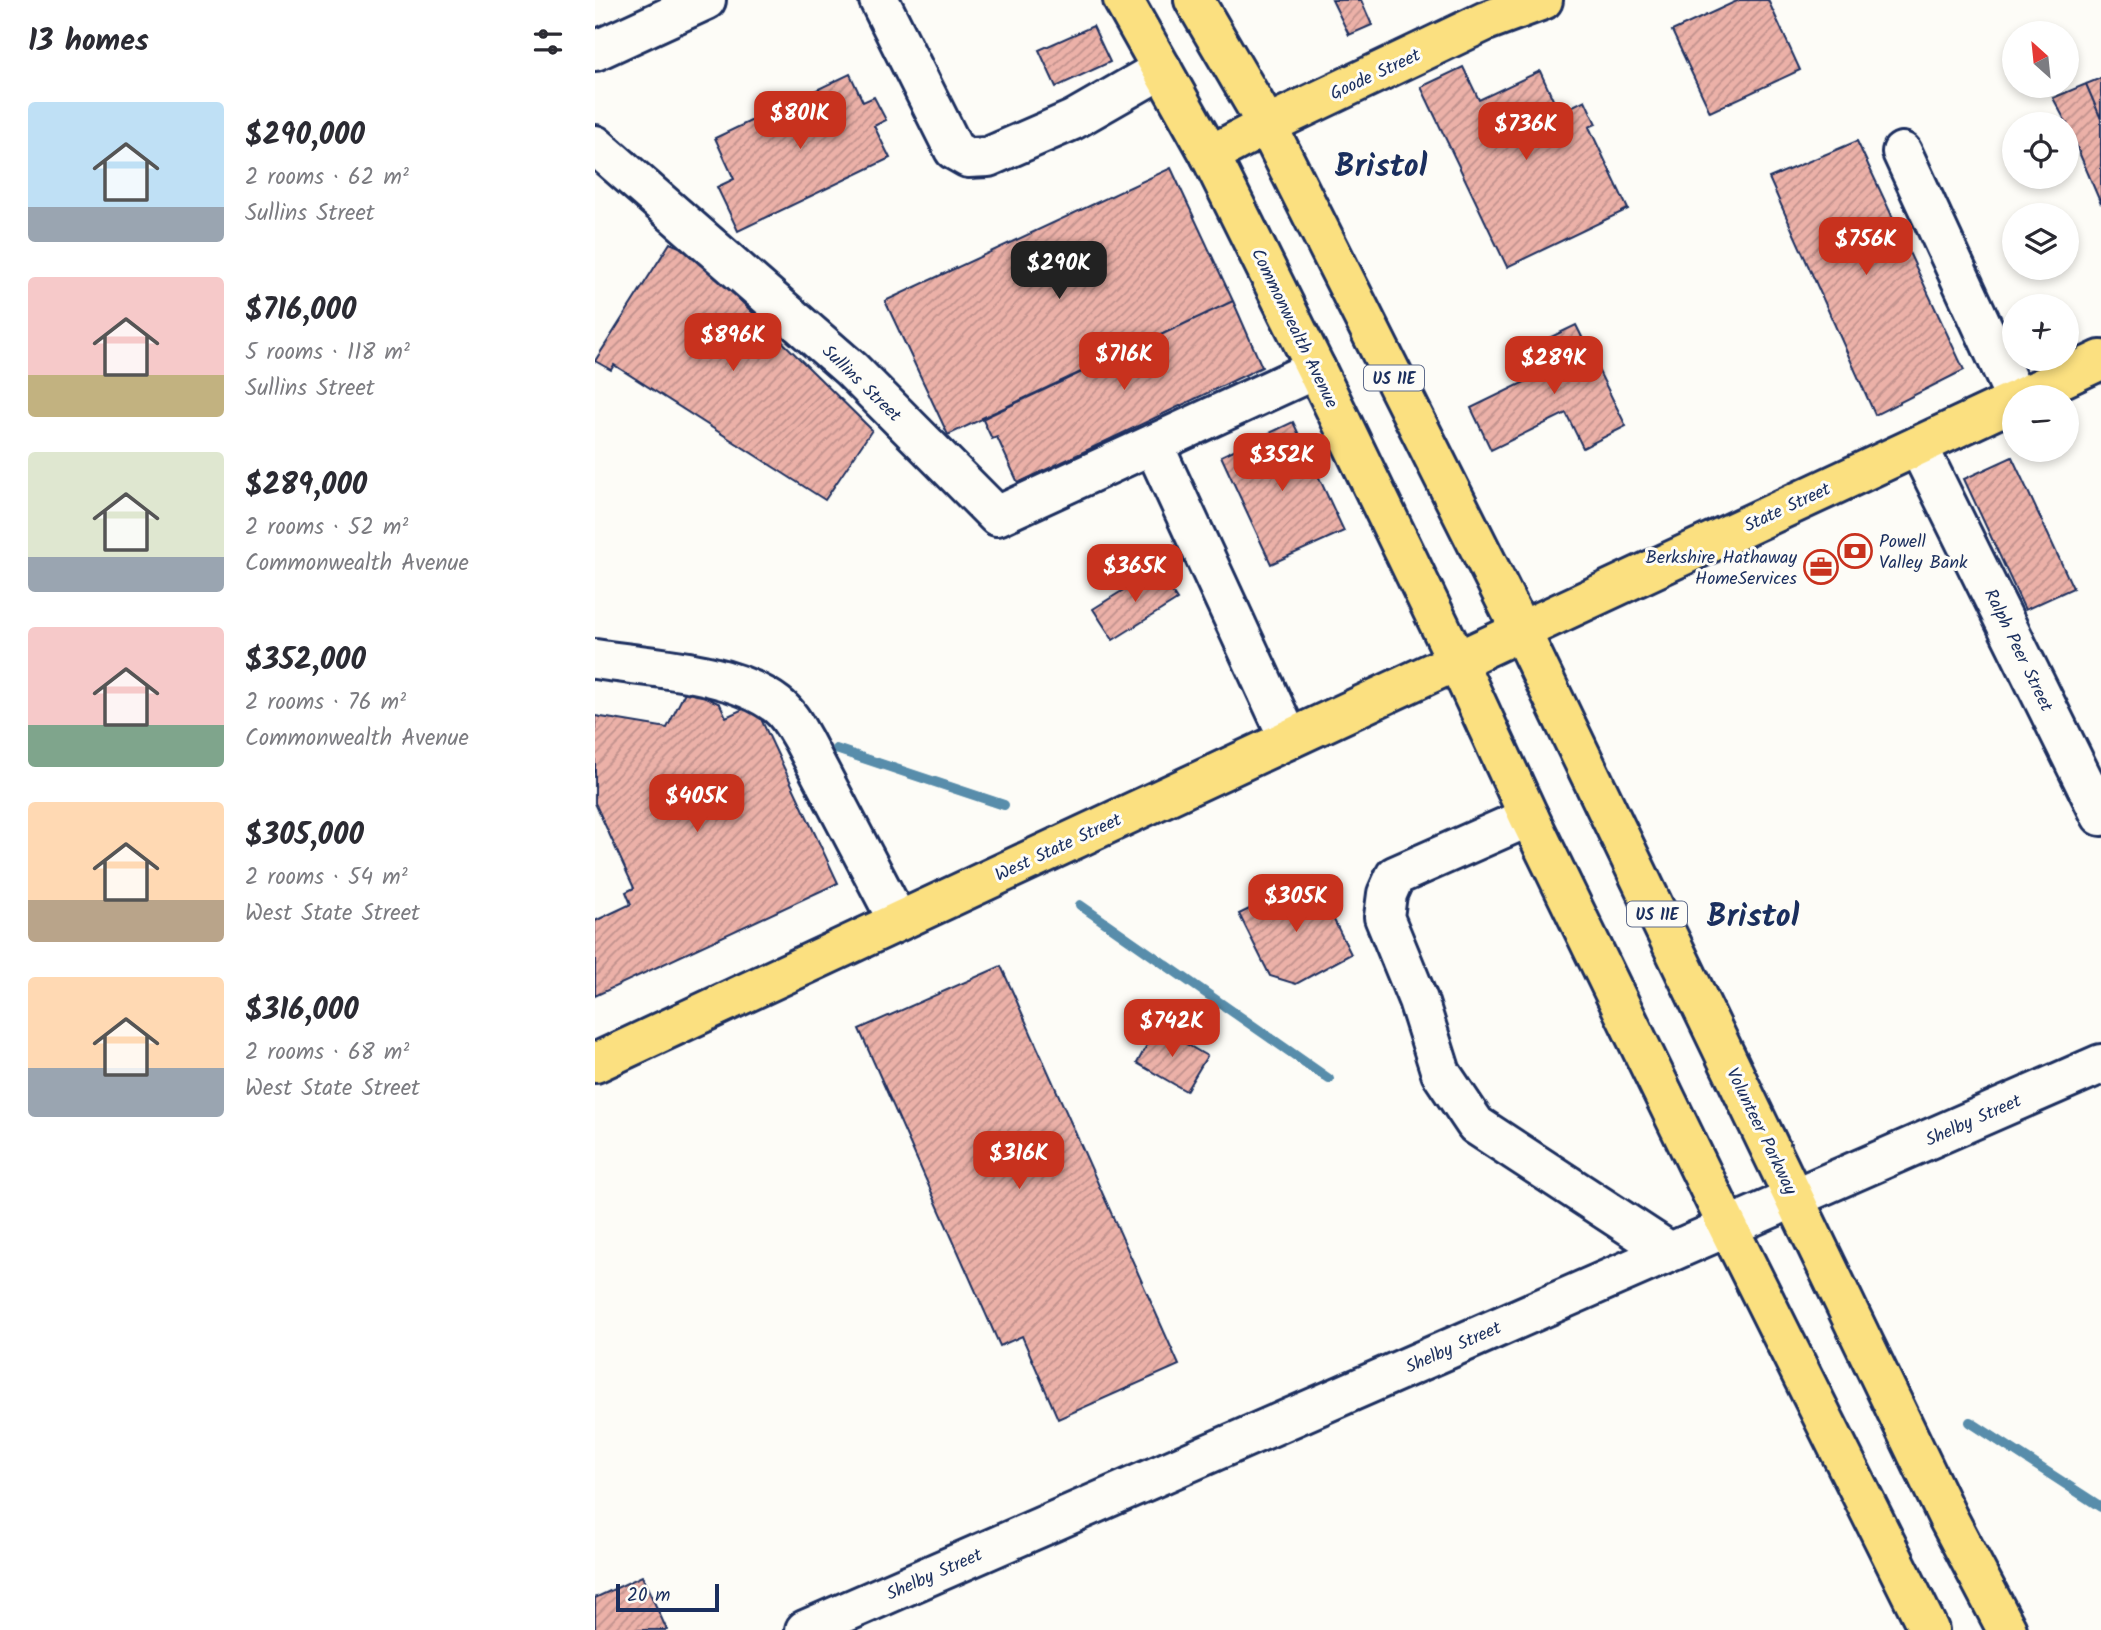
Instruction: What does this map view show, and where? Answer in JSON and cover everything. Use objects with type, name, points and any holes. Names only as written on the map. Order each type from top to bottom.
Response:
[{"type":"main road","name":"Commonwealth Avenue","points":[[1123,0],[1210,155],[1457,661]]},
{"type":"main road","name":"US 11E","points":[[1194,0],[1267,125],[1521,631]]},
{"type":"main road","name":"Goode Street","points":[[1210,155],[1486,21],[1543,0]]},
{"type":"main road","points":[[2048,385],[2101,360]]},
{"type":"main road","name":"State Street","points":[[1521,631],[2002,405]]},
{"type":"main road","name":"West State Street","points":[[595,1063],[1521,631]]},
{"type":"main road","name":"Volunteer Parkway","points":[[1521,631],[1948,1518],[2007,1630]]},
{"type":"main road","points":[[1457,661],[1529,817],[1728,1227],[1929,1630]]},
{"type":"street","points":[[595,51],[706,0]]},
{"type":"street","points":[[879,0],[954,150],[968,158],[988,157],[1073,120],[1162,69]]},
{"type":"street","name":"Sullins Street","points":[[595,145],[851,369],[997,516],[1153,444]]},
{"type":"street","points":[[1902,152],[2009,385]]},
{"type":"street","points":[[1289,739],[1153,444],[1316,369]]},
{"type":"street","name":"Ralph Peer Street","points":[[1918,446],[2101,816]]},
{"type":"street","points":[[595,659],[719,677],[754,690],[779,706],[803,740],[898,921]]},
{"type":"street","points":[[1529,817],[1395,876],[1387,894],[1384,917],[1418,1000],[1441,1073],[1476,1125],[1670,1252]]},
{"type":"street","name":"Shelby Street","points":[[805,1630],[2101,1064]]},
{"type":"building","points":[[1332,0],[1361,0],[1372,25],[1349,35]]},
{"type":"building","points":[[1739,0],[1768,0],[1800,70],[1710,112],[1672,31]]},
{"type":"building","points":[[1093,26],[1110,62],[1056,87],[1039,50]]},
{"type":"building","points":[[1463,67],[1479,100],[1540,71],[1559,113],[1585,100],[1596,124],[1589,127],[1628,209],[1507,267],[1421,87]]},
{"type":"building","points":[[850,74],[863,102],[874,97],[886,120],[874,126],[890,158],[738,231],[717,187],[734,179],[715,138]]},
{"type":"building","points":[[2101,78],[2101,119],[2086,84]]},
{"type":"building","points":[[2086,84],[2101,119],[2101,204],[2079,152],[2079,112],[2061,112],[2053,98],[2079,98],[2079,87]]},
{"type":"building","points":[[1857,141],[1964,370],[1875,415],[1769,178]]},
{"type":"building","points":[[1171,168],[1233,301],[948,435],[885,301]]},
{"type":"building","points":[[670,243],[691,252],[872,430],[825,500],[614,365],[611,370],[595,361]]},
{"type":"building","points":[[1233,301],[1262,367],[1018,483],[997,437],[992,439],[982,418]]},
{"type":"building","points":[[1576,325],[1626,426],[1583,448],[1566,413],[1491,450],[1471,408],[1541,374],[1528,348]]},
{"type":"building","points":[[1293,422],[1344,531],[1271,564],[1221,456]]},
{"type":"building","points":[[2002,462],[2014,462],[2073,588],[2025,610],[1964,479]]},
{"type":"building","points":[[1157,569],[1177,600],[1113,640],[1093,609]]},
{"type":"building","points":[[687,688],[720,704],[726,717],[754,704],[838,883],[595,996],[595,921],[631,904],[626,892],[634,888],[595,803],[595,716],[667,728]]},
{"type":"building","points":[[1313,878],[1351,954],[1296,984],[1270,976],[1239,914]]},
{"type":"building","points":[[1001,966],[1179,1365],[1058,1419],[1022,1336],[1000,1346],[859,1029]]},
{"type":"building","points":[[1157,1027],[1207,1056],[1186,1091],[1137,1063]]},
{"type":"building","points":[[642,1576],[667,1630],[595,1630],[595,1598]]},
{"type":"waterway","points":[[836,749],[1004,805]]},
{"type":"waterway","points":[[1080,905],[1329,1079]]},
{"type":"waterway","points":[[1970,1422],[2101,1507]]},
{"type":"place","name":"Powell Valley Bank","points":[[1855,551]]},
{"type":"place","name":"Berkshire Hathaway HomeServices","points":[[1821,567]]},
{"type":"district","name":"Bristol","points":[[1381,165]]},
{"type":"district","name":"Bristol","points":[[1753,915]]}]
